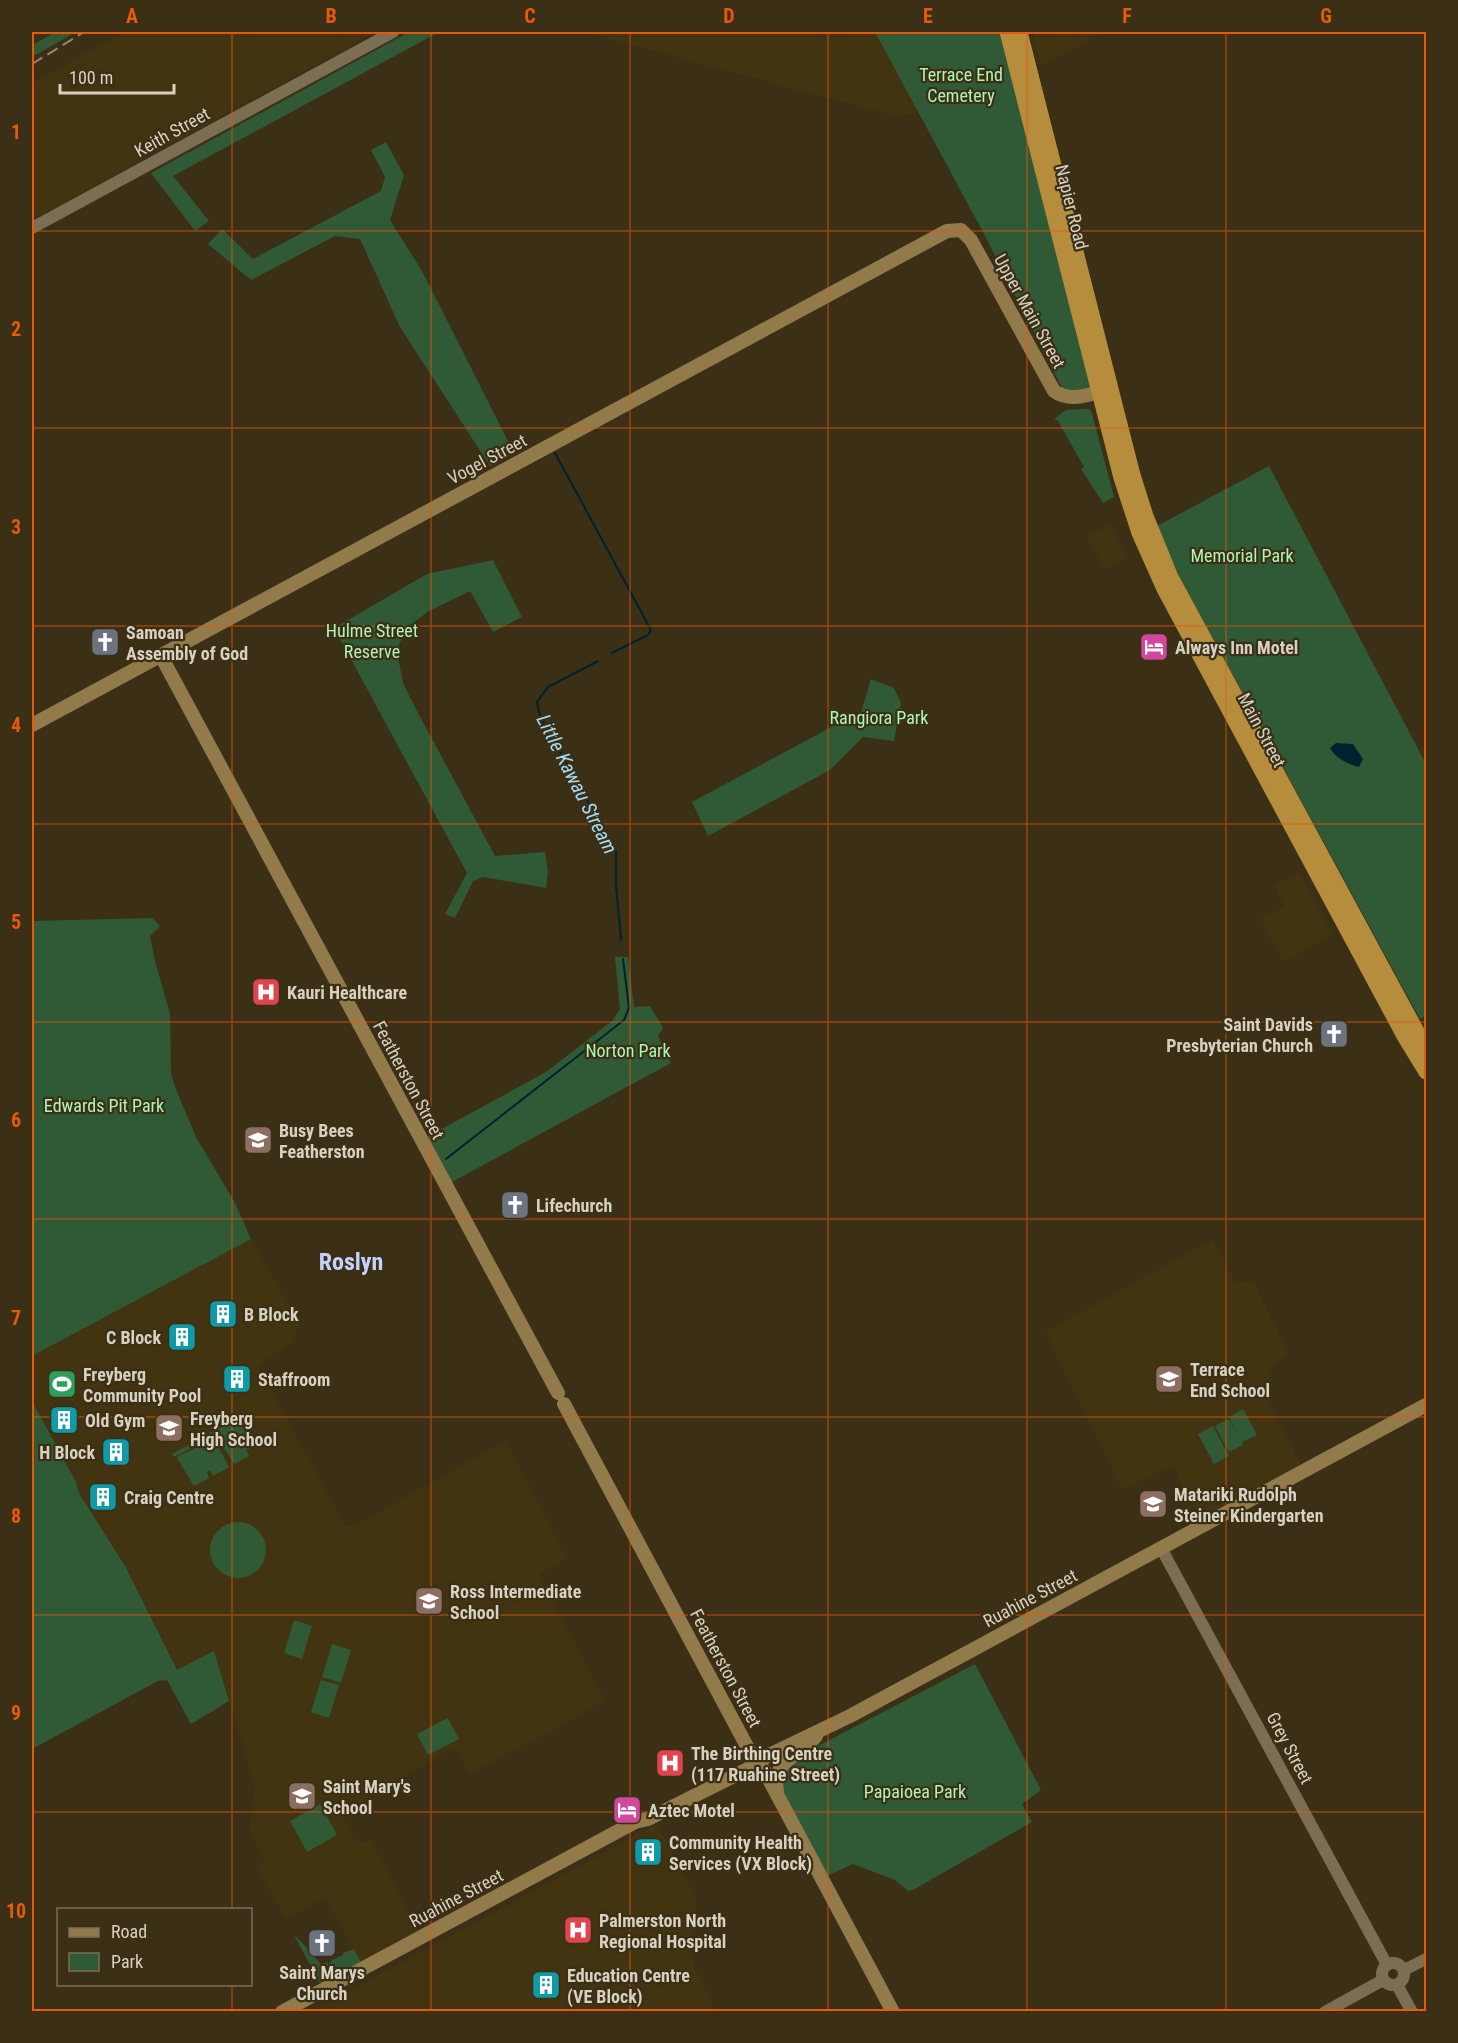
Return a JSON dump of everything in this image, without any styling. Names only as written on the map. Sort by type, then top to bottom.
[{"type":"highway","name":"Napier Road","points":[[1007,32],[1105,390]]},
{"type":"highway","name":"Napier Road","points":[[1020,32],[1105,390]]},
{"type":"highway","name":"Main Street","points":[[1105,390],[1142,506],[1172,577],[1426,1048]]},
{"type":"highway","name":"Main Street","points":[[1105,390],[1129,507],[1164,589],[1404,1036],[1426,1072]]},
{"type":"main road","name":"Upper Main Street","points":[[961,230],[971,240],[1054,391],[1072,398],[1105,390]]},
{"type":"main road","name":"Vogel Street","points":[[32,725],[947,231],[961,230]]},
{"type":"main road","name":"Featherston Street","points":[[161,656],[757,1762],[777,1794],[892,2012]]},
{"type":"main road","name":"Ruahine Street","points":[[282,2012],[625,1827],[648,1819],[820,1731],[1426,1405]]},
{"type":"main road","points":[[777,1794],[776,1774],[781,1766],[808,1746],[820,1731]]},
{"type":"main road","name":"Ruahine Street","points":[[297,2012],[638,1828],[648,1819]]},
{"type":"street","name":"Keith Street","points":[[32,228],[393,32]]},
{"type":"street","name":"Grey Street","points":[[1161,1548],[1387,1965]]},
{"type":"street","points":[[1404,1970],[1426,1959]]},
{"type":"street","points":[[1396,1963],[1404,1970],[1404,1978],[1397,1985],[1389,1985],[1383,1980],[1382,1972],[1387,1965],[1396,1963]]},
{"type":"street","points":[[1325,2012],[1383,1980]]},
{"type":"street","points":[[1397,1985],[1412,2012]]},
{"type":"shaded area","points":[[125,32],[376,32],[32,220],[32,83]]},
{"type":"shaded area","points":[[584,32],[875,32],[919,112],[898,117]]},
{"type":"shaded area","points":[[1032,32],[1104,32],[1041,66]]},
{"type":"shaded area","points":[[1109,524],[1127,557],[1105,570],[1086,537]]},
{"type":"shaded area","points":[[1299,872],[1333,935],[1283,962],[1260,919],[1285,906],[1274,885]]},
{"type":"shaded area","points":[[251,1239],[299,1326],[292,1343],[258,1366],[346,1527],[362,1522],[506,1440],[567,1559],[539,1574],[605,1700],[567,1723],[470,1774],[455,1747],[342,1814],[357,1843],[371,1840],[419,1931],[361,1962],[325,1897],[286,1919],[258,1870],[264,1858],[250,1833],[255,1786],[214,1652],[177,1671],[125,1566],[79,1493],[76,1482],[32,1401],[32,1356]]},
{"type":"shaded area","name":"Terrace End School","points":[[1213,1239],[1235,1282],[1253,1281],[1289,1354],[1272,1366],[1266,1392],[1267,1399],[1302,1467],[1200,1521],[1173,1466],[1122,1490],[1045,1332]]},
{"type":"shaded area","name":"Palmerston North Regional Hospital","points":[[657,1824],[696,1898],[693,1963],[716,2011],[313,2011]]},
{"type":"green space","points":[[56,32],[76,32],[32,57],[32,45]]},
{"type":"green space","points":[[409,32],[439,32],[173,176],[209,221],[195,231],[151,173]]},
{"type":"green space","name":"Terrace End Cemetery","points":[[875,32],[999,32],[1093,389],[1064,392],[983,232]]},
{"type":"green space","points":[[386,142],[404,175],[390,220],[422,271],[514,453],[490,466],[400,327],[360,239],[335,236],[251,280],[208,244],[222,229],[253,259],[381,191],[385,177],[371,150]]},
{"type":"green space","points":[[1066,410],[1091,410],[1114,497],[1103,503],[1081,469],[1084,467],[1058,421],[1054,419]]},
{"type":"green space","name":"Memorial Park","points":[[1269,466],[1426,764],[1426,1015],[1420,1019],[1179,576],[1157,526]]},
{"type":"green space","name":"Hulme Street Reserve","points":[[493,560],[522,617],[493,632],[470,591],[429,611],[410,625],[399,644],[398,657],[403,683],[495,856],[545,852],[548,871],[546,888],[483,877],[473,881],[455,918],[445,914],[467,873],[334,628],[427,574]]},
{"type":"green space","name":"Rangiora Park","points":[[871,679],[894,688],[901,703],[894,741],[863,737],[830,770],[708,836],[692,802],[850,717],[860,716]]},
{"type":"green space","name":"Edwards Pit Park","points":[[152,918],[160,926],[150,936],[170,1014],[171,1074],[197,1139],[234,1201],[251,1239],[32,1356],[32,921]]},
{"type":"green space","name":"Norton Park","points":[[615,957],[628,957],[634,1007],[650,1006],[663,1028],[658,1036],[671,1063],[450,1183],[425,1138],[546,1072],[612,1021],[620,1009]]},
{"type":"green space","points":[[32,1401],[76,1482],[79,1493],[125,1566],[177,1670],[214,1651],[229,1701],[191,1724],[167,1680],[158,1681],[32,1749]]},
{"type":"green space","points":[[1243,1409],[1257,1435],[1242,1442],[1243,1445],[1229,1452],[1215,1426],[1229,1419],[1240,1439],[1229,1417]]},
{"type":"green space","points":[[232,1421],[234,1427],[241,1423],[253,1447],[246,1450],[249,1456],[234,1464],[217,1437],[218,1434],[212,1436],[229,1467],[213,1476],[210,1470],[207,1472],[209,1478],[194,1486],[177,1458],[198,1447],[197,1445],[174,1457],[172,1454]]},
{"type":"green space","points":[[1213,1426],[1229,1456],[1214,1464],[1198,1434]]},
{"type":"green space","points":[[238,1522],[249,1524],[258,1530],[264,1539],[266,1550],[264,1561],[258,1570],[249,1576],[238,1578],[227,1576],[218,1570],[212,1561],[210,1550],[212,1539],[218,1530],[227,1524]]},
{"type":"green space","points":[[294,1620],[312,1626],[302,1659],[284,1653]]},
{"type":"green space","points":[[332,1644],[351,1650],[341,1683],[322,1677]]},
{"type":"green space","name":"Papaioea Park","points":[[975,1664],[1041,1790],[1022,1804],[1032,1822],[913,1890],[908,1891],[895,1880],[853,1864],[827,1876],[770,1771]]},
{"type":"green space","points":[[321,1680],[339,1685],[329,1718],[311,1712]]},
{"type":"green space","points":[[448,1718],[459,1739],[428,1755],[417,1734]]},
{"type":"green space","points":[[320,1804],[337,1835],[307,1852],[290,1821]]},
{"type":"green space","points":[[294,1935],[321,1964],[327,1962],[328,1964],[343,1953],[354,1949],[361,1962],[320,1983]]},
{"type":"water","points":[[1336,743],[1353,744],[1363,759],[1359,767],[1335,755],[1330,748]]},
{"type":"waterway","points":[[555,453],[651,630],[648,635],[612,653]]},
{"type":"waterway","name":"Little Kawau Stream","points":[[598,661],[548,687],[537,702],[540,716],[616,851],[616,886],[621,940]]},
{"type":"waterway","name":"Little Kawau Stream","points":[[446,1159],[624,1020],[629,1008],[623,959]]},
{"type":"railway","points":[[32,64],[84,32]]},
{"type":"place","name":"Samoan Assembly of God","points":[[105,642]]},
{"type":"place","name":"Always Inn Motel","points":[[1154,647]]},
{"type":"place","name":"Kauri Healthcare","points":[[266,992]]},
{"type":"place","name":"Saint Davids Presbyterian Church","points":[[1334,1034]]},
{"type":"place","name":"Busy Bees Featherston","points":[[258,1140]]},
{"type":"place","name":"Lifechurch","points":[[515,1205]]},
{"type":"place","name":"B Block","points":[[223,1314]]},
{"type":"place","name":"C Block","points":[[182,1337]]},
{"type":"place","name":"Staffroom","points":[[237,1379]]},
{"type":"place","name":"Terrace End School","points":[[1169,1379]]},
{"type":"place","name":"Freyberg Community Pool","points":[[62,1384]]},
{"type":"place","name":"Old Gym","points":[[64,1420]]},
{"type":"place","name":"Freyberg High School","points":[[169,1428]]},
{"type":"place","name":"H Block","points":[[116,1452]]},
{"type":"place","name":"Craig Centre","points":[[103,1497]]},
{"type":"place","name":"Matariki Rudolph Steiner Kindergarten","points":[[1153,1504]]},
{"type":"place","name":"Ross Intermediate School","points":[[429,1601]]},
{"type":"place","name":"The Birthing Centre (117 Ruahine Street)","points":[[670,1763]]},
{"type":"place","name":"Saint Mary's School","points":[[302,1796]]},
{"type":"place","name":"Aztec Motel","points":[[627,1810]]},
{"type":"place","name":"Community Health Services (VX Block)","points":[[648,1852]]},
{"type":"place","name":"Palmerston North Regional Hospital","points":[[578,1930]]},
{"type":"place","name":"Saint Marys Church","points":[[322,1943]]},
{"type":"place","name":"Education Centre (VE Block)","points":[[546,1985]]},
{"type":"district","name":"Roslyn","points":[[351,1262]]}]
